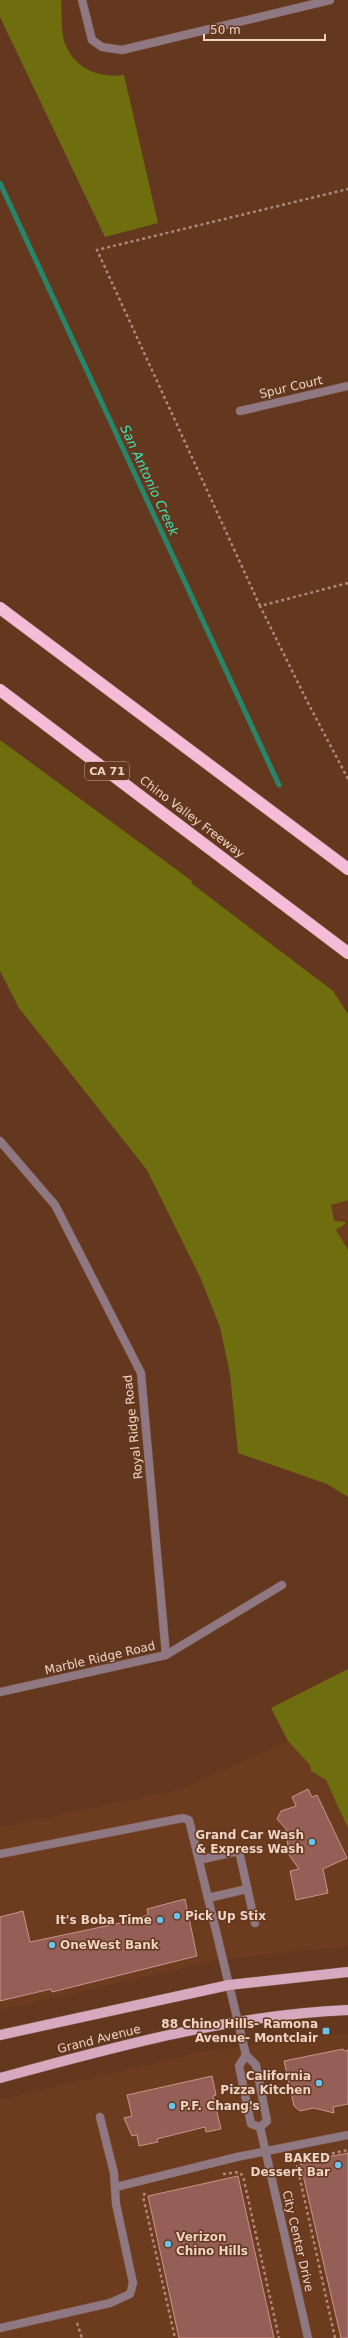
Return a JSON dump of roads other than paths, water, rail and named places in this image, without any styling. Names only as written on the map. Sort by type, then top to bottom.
[{"type":"highway","points":[[0,608],[348,869]]},
{"type":"highway","name":"Chino Valley Freeway","points":[[0,690],[348,953]]},
{"type":"main road","name":"Grand Avenue","points":[[0,2035],[229,1985],[348,1972]]},
{"type":"main road","name":"Grand Avenue","points":[[0,2078],[163,2037],[238,2022],[348,2010]]},
{"type":"street","points":[[82,0],[92,40],[102,48],[122,50],[330,0]]},
{"type":"street","name":"Spur Court","points":[[240,411],[348,386]]},
{"type":"street","name":"Royal Ridge Road","points":[[0,1141],[55,1205],[141,1373],[166,1655]]},
{"type":"street","name":"Marble Ridge Road","points":[[0,1692],[166,1655],[282,1585]]},
{"type":"street","points":[[0,1854],[183,1818],[189,1820],[246,2055],[256,2064],[267,2121],[260,2127]]},
{"type":"street","points":[[199,1860],[239,1851],[255,1923]]},
{"type":"street","points":[[208,1898],[247,1889]]},
{"type":"street","name":"City Center Drive","points":[[246,2055],[239,2066],[251,2124],[260,2127],[308,2338]]},
{"type":"street","points":[[0,2328],[110,2303],[130,2294],[133,2283],[116,2204],[116,2187],[100,2117]]},
{"type":"street","points":[[116,2187],[266,2151],[348,2135]]},
{"type":"waterway","name":"San Antonio Creek","points":[[0,183],[279,785]]},
{"type":"place","name":"Grand Car Wash & Express Wash","points":[[312,1842]]},
{"type":"place","name":"Pick Up Stix","points":[[177,1916]]},
{"type":"place","name":"It's Boba Time","points":[[160,1920]]},
{"type":"place","name":"OneWest Bank","points":[[52,1945]]},
{"type":"place","name":"88 Chino Hills- Ramona Avenue- Montclair","points":[[326,2031]]},
{"type":"place","name":"California Pizza Kitchen","points":[[319,2083]]},
{"type":"place","name":"P.F. Chang's","points":[[172,2106]]},
{"type":"place","name":"BAKED Dessert Bar","points":[[338,2165]]},
{"type":"place","name":"Verizon Chino Hills","points":[[168,2244]]}]
